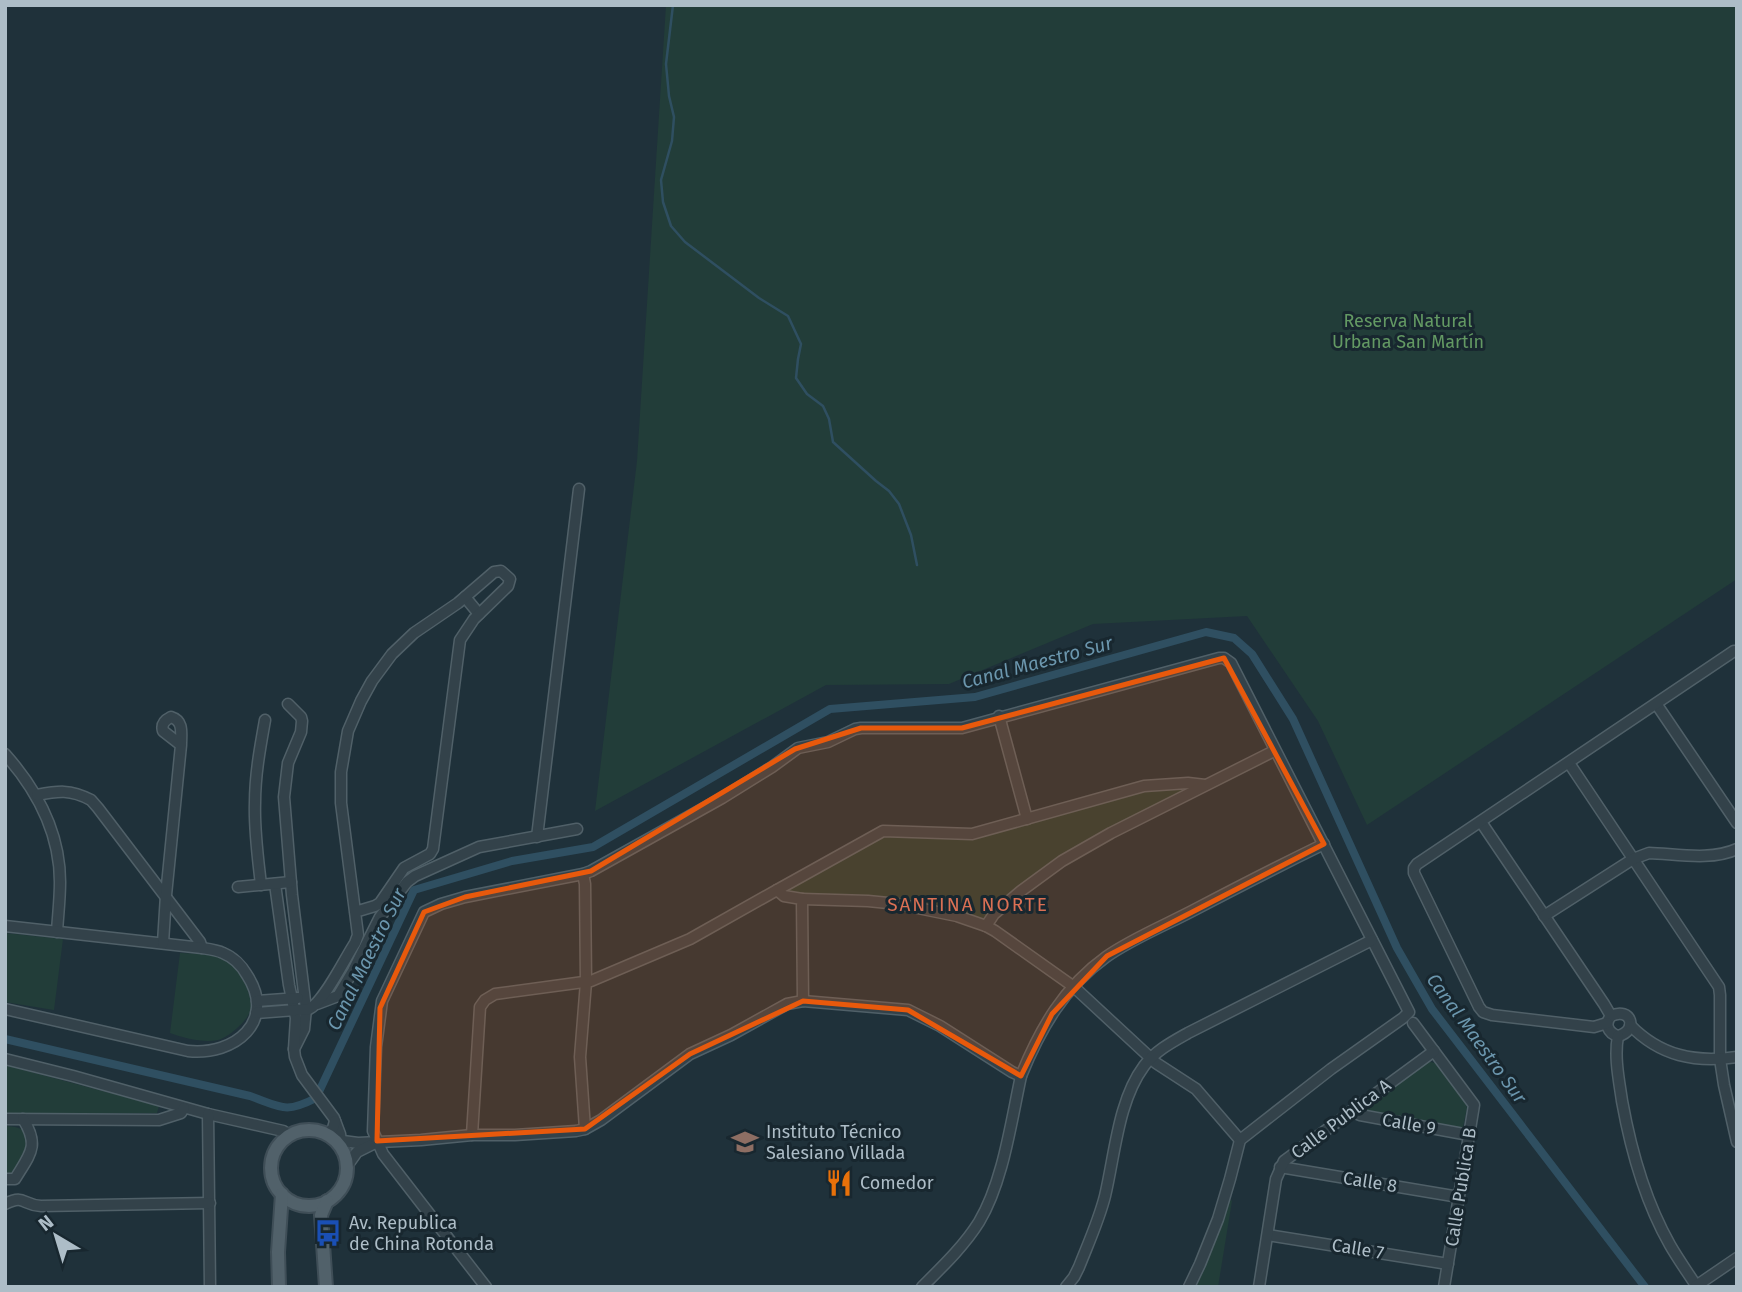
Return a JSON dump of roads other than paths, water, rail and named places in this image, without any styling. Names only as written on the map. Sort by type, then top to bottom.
[{"type":"main road","points":[[326,1287],[321,1214],[327,1201],[343,1185],[347,1166],[337,1141],[313,1130],[289,1135],[274,1152],[271,1163],[275,1185],[282,1194],[300,1204],[327,1201]]},
{"type":"main road","points":[[279,1287],[278,1252],[282,1194]]},
{"type":"street","points":[[537,837],[579,489]]},
{"type":"street","points":[[319,1001],[355,943],[358,930],[355,912],[341,803],[341,772],[348,731],[372,681],[392,654],[414,633],[465,597],[494,572],[501,571],[510,579],[508,586],[463,635],[458,651],[433,849],[430,854],[404,868],[380,903],[355,912]]},
{"type":"street","points":[[465,597],[480,614]]},
{"type":"street","points":[[1737,651],[1414,868],[1414,873],[1483,1012],[1594,1027],[1609,1020],[1614,1014],[1622,1013],[1640,1035],[1669,1052],[1700,1060],[1737,1057]]},
{"type":"street","points":[[485,1287],[383,1154],[373,1131],[380,1008],[424,912],[465,897],[583,874],[722,798],[772,767],[795,749],[828,742],[855,729],[957,728],[1224,658],[1231,663],[1409,1009],[1408,1014],[1331,1069],[1240,1140],[1218,1219],[1189,1287]]},
{"type":"street","points":[[288,704],[302,721],[301,732],[288,763],[284,797],[302,1005],[296,1025],[294,1049],[300,1071],[335,1121],[333,1128],[337,1141],[356,1147],[376,1141],[585,1129],[690,1054],[787,1004],[803,1001],[908,1010],[940,1026],[1021,1076]]},
{"type":"street","points":[[1657,705],[1737,823]]},
{"type":"street","points":[[999,716],[1027,819]]},
{"type":"street","points":[[261,885],[255,801],[265,720]]},
{"type":"street","points":[[163,943],[181,745]]},
{"type":"street","points":[[986,926],[994,915],[1031,882],[1062,861],[1274,751]]},
{"type":"street","points":[[5,754],[37,795],[53,837],[60,882],[57,932]]},
{"type":"street","points":[[1569,763],[1718,987],[1720,1059],[1737,1142]]},
{"type":"street","points":[[472,1135],[481,1004],[495,994],[586,982],[690,939],[883,831],[972,834],[1144,786],[1188,783],[1205,785]]},
{"type":"street","points":[[37,795],[73,792],[90,800],[166,895],[202,948]]},
{"type":"street","points":[[1481,822],[1545,916],[1609,1020],[1611,1033],[1618,1036],[1625,1034],[1630,1025]]},
{"type":"street","points":[[256,1013],[338,996],[380,917],[407,882],[428,869],[478,847],[577,829]]},
{"type":"street","points":[[922,1287],[956,1252],[987,1208],[997,1180],[1021,1076],[1043,1028],[1074,987],[1095,966],[1119,949],[1272,869],[1324,845]]},
{"type":"street","points":[[1545,916],[1633,859],[1649,853],[1712,856],[1737,849]]},
{"type":"street","points":[[583,874],[586,982],[580,1056],[585,1129]]},
{"type":"street","points":[[238,887],[291,882]]},
{"type":"street","points":[[275,884],[292,998]]},
{"type":"street","points":[[777,890],[784,896],[802,899],[898,904],[948,914],[986,926],[1074,987],[1151,1058],[1196,1088],[1240,1140]]},
{"type":"street","points":[[802,899],[803,1001]]},
{"type":"street","points":[[5,926],[163,943],[223,953],[238,963],[250,979],[257,1001],[253,1023],[240,1039],[218,1051],[197,1052],[5,1009]]},
{"type":"street","points":[[1066,1287],[1079,1267],[1103,1204],[1127,1102],[1151,1058],[1188,1033],[1372,940]]},
{"type":"street","points":[[257,1001],[292,998],[302,1005]]},
{"type":"street","name":"Calle Publica B","points":[[1413,1023],[1474,1105],[1444,1287]]},
{"type":"street","points":[[1618,1036],[1616,1052],[1627,1128],[1636,1164],[1654,1213],[1670,1244],[1696,1286],[1737,1258]]},
{"type":"street","name":"Calle Publica A","points":[[1259,1287],[1280,1167],[1290,1156],[1434,1051]]},
{"type":"street","points":[[5,1059],[184,1108],[279,1130],[289,1135]]},
{"type":"street","points":[[5,1119],[159,1120],[181,1114],[184,1108]]},
{"type":"street","name":"Calle 9","points":[[1351,1111],[1360,1115],[1469,1135]]},
{"type":"street","points":[[208,1114],[210,1287]]},
{"type":"street","points":[[16,1199],[10,1179],[27,1158],[33,1145],[33,1138],[23,1119]]},
{"type":"street","points":[[347,1166],[356,1147]]},
{"type":"street","name":"Calle 8","points":[[1280,1167],[1459,1197]]},
{"type":"street","points":[[5,1204],[16,1199],[35,1206],[210,1203]]},
{"type":"street","name":"Calle 7","points":[[1268,1235],[1448,1264]]},
{"type":"waterway","points":[[673,5],[666,64],[674,117],[672,141],[661,180],[663,202],[671,226],[685,242],[759,298],[788,316],[801,344],[796,378],[807,394],[823,406],[829,419],[833,442],[889,491],[899,504],[911,535],[917,565]]},
{"type":"waterway","name":"Canal Maestro Sur","points":[[5,1039],[250,1096],[276,1106],[297,1106],[316,1098],[414,890],[512,861],[593,847],[830,709],[975,697],[1206,632],[1234,638],[1252,654],[1293,719],[1397,948],[1432,1009],[1645,1287]]},
{"type":"place","name":"Instituto Técnico Salesiano Villada","points":[[745,1142]]},
{"type":"place","name":"Comedor","points":[[839,1183]]},
{"type":"place","name":"Av. Republica de China Rotonda","points":[[328,1233]]},
{"type":"district","name":"SANTINA NORTE","points":[[968,904]]},
{"type":"park label","name":"Reserva Natural Urbana San Martín","points":[[1408,331]]}]
